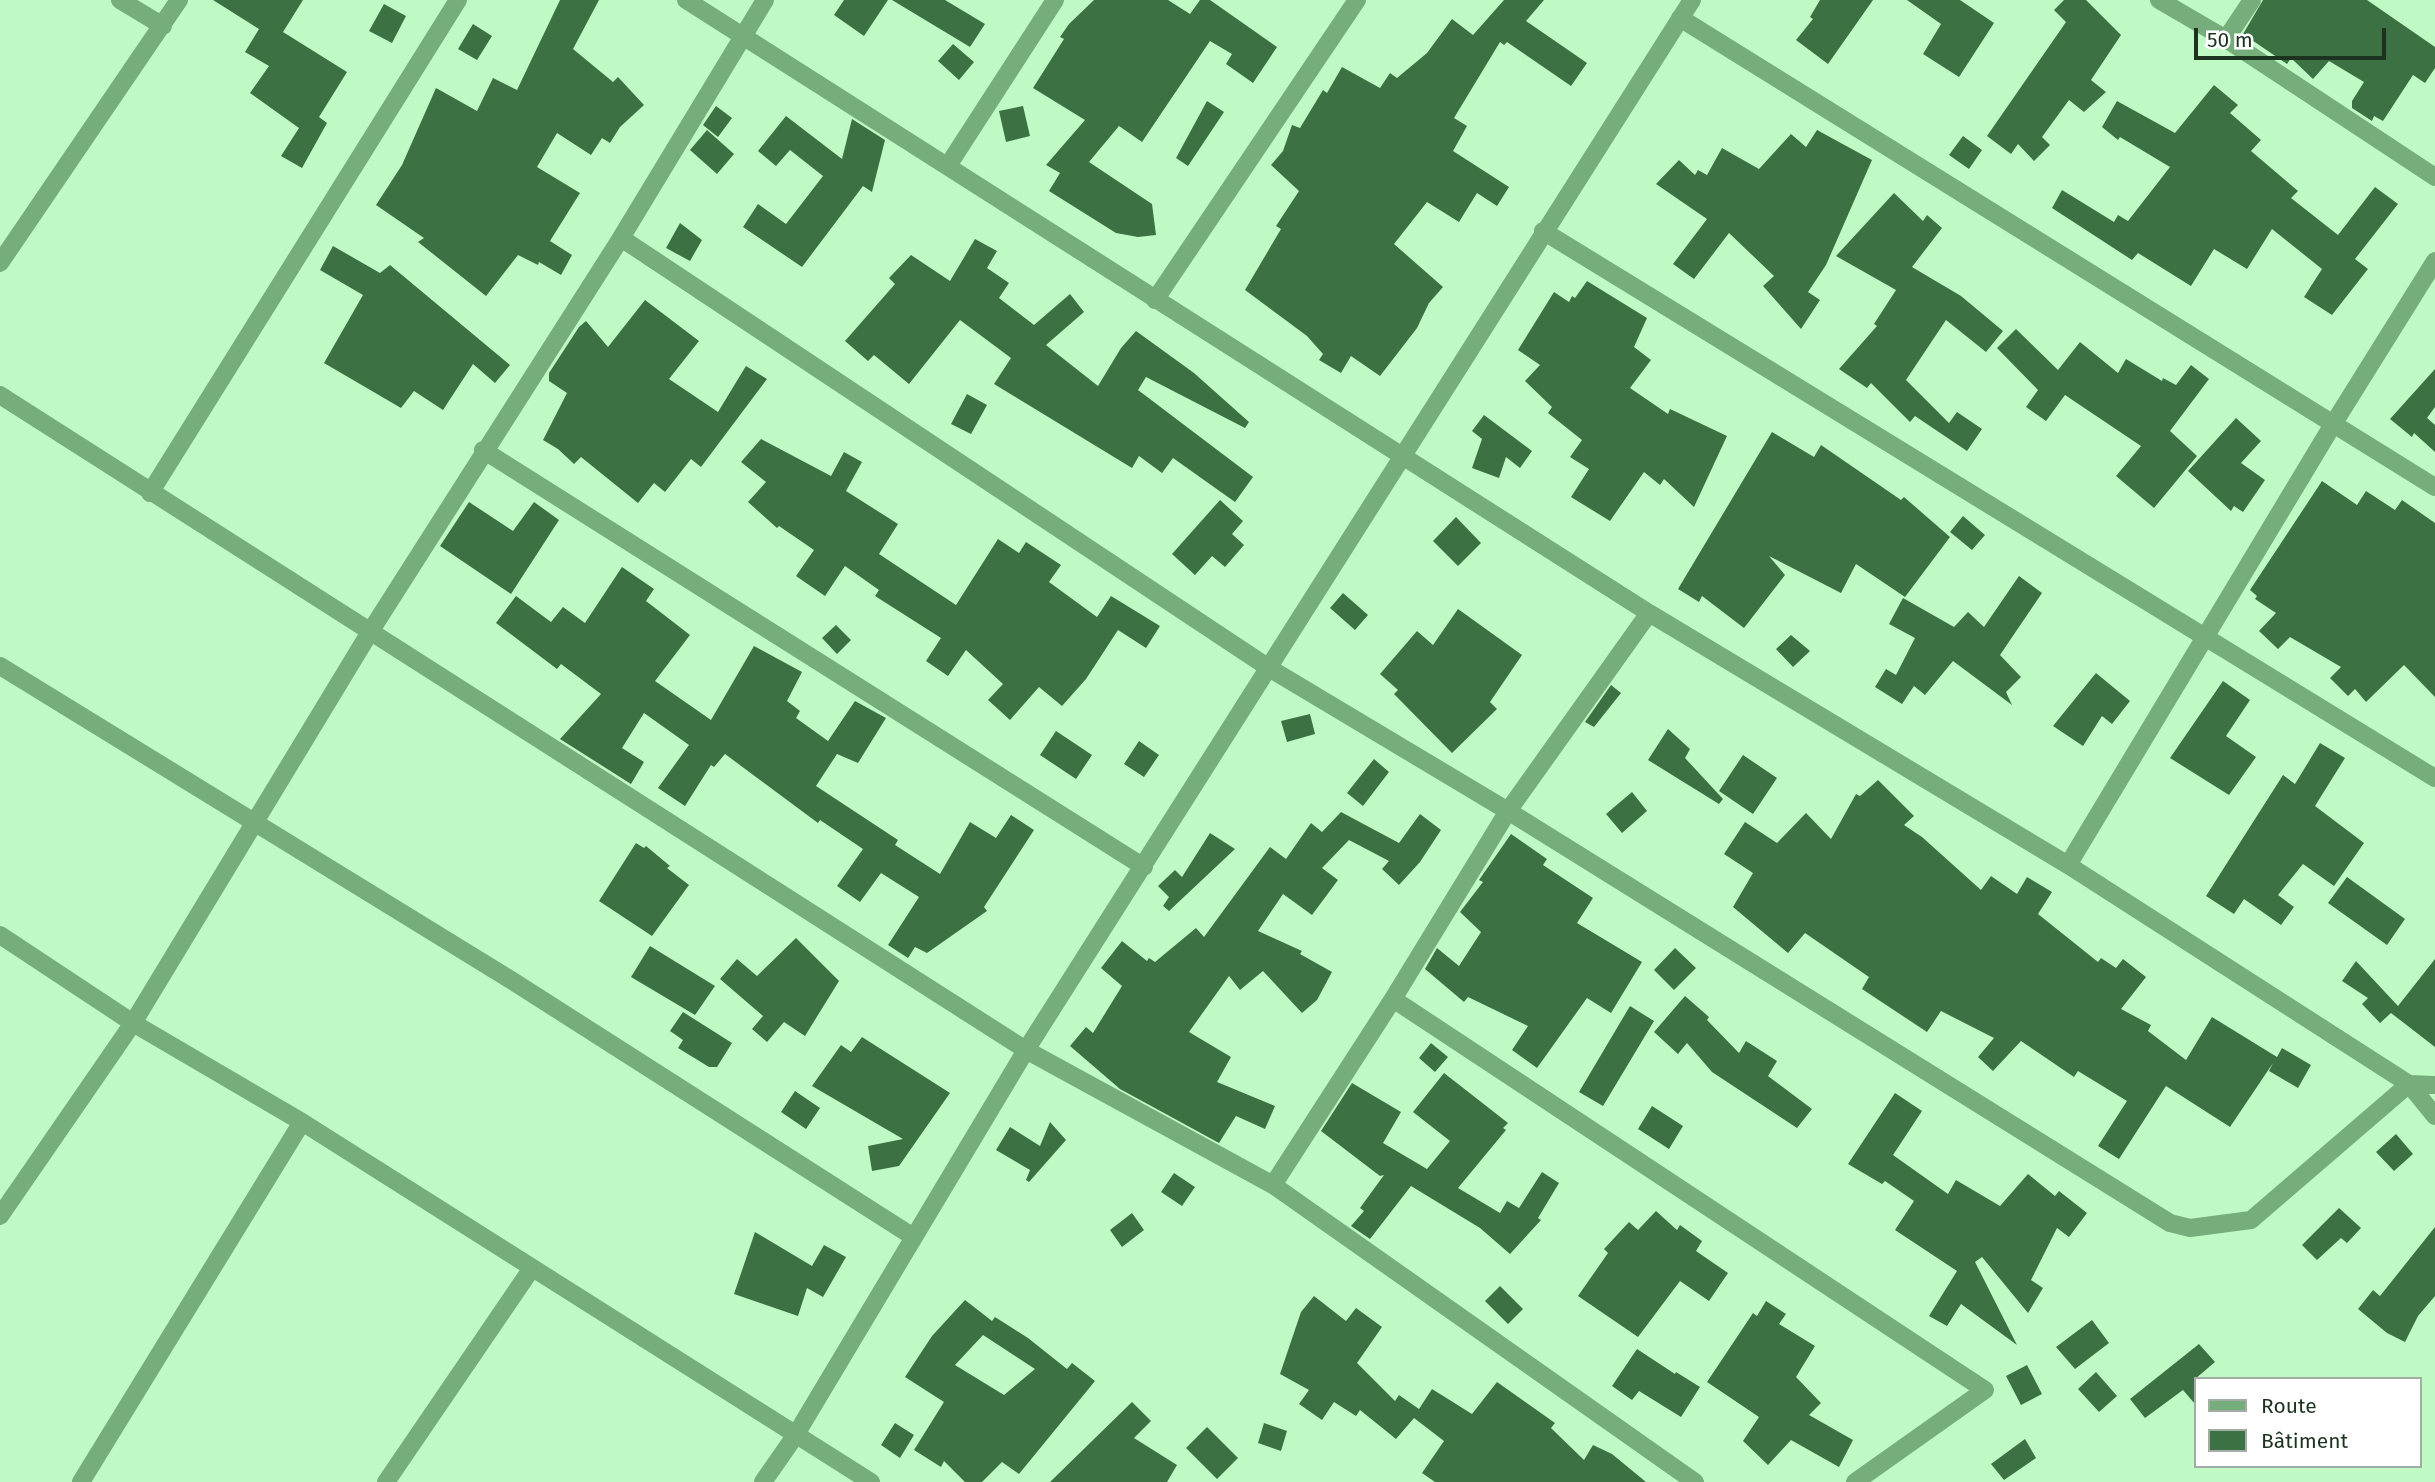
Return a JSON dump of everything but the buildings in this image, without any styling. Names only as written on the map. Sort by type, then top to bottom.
[{"type":"street","points":[[120,0],[163,26]]},
{"type":"street","points":[[0,263],[179,0]]},
{"type":"street","points":[[149,493],[458,0]]},
{"type":"street","points":[[686,0],[949,164],[1155,300],[1649,613],[2068,865],[2409,1084],[2435,1116]]},
{"type":"street","points":[[0,1216],[6,1192],[133,1023],[370,632],[483,450],[621,238],[765,0]]},
{"type":"street","points":[[949,164],[1055,0]]},
{"type":"street","points":[[1155,300],[1357,0]]},
{"type":"street","points":[[763,1482],[795,1436],[912,1236],[1026,1050],[1692,0]]},
{"type":"street","points":[[2159,0],[2226,39],[2435,177]]},
{"type":"street","points":[[2226,39],[2252,0]]},
{"type":"street","points":[[1680,18],[2332,426],[2435,487]]},
{"type":"street","points":[[1543,231],[2206,635],[2435,778]]},
{"type":"street","points":[[621,238],[1269,668],[1508,811],[2170,1223],[2190,1228],[2250,1220],[2409,1084],[2435,1085]]},
{"type":"street","points":[[2068,865],[2332,426],[2435,261]]},
{"type":"street","points":[[0,395],[149,493],[1026,1050],[1273,1185],[1695,1482]]},
{"type":"street","points":[[483,450],[1144,867]]},
{"type":"street","points":[[1273,1185],[1393,999],[1508,811],[1649,613]]},
{"type":"street","points":[[0,666],[511,979],[912,1236]]},
{"type":"street","points":[[0,935],[133,1023],[303,1122],[871,1482]]},
{"type":"street","points":[[1393,999],[1985,1390],[1855,1482]]},
{"type":"street","points":[[80,1482],[303,1122]]},
{"type":"street","points":[[386,1482],[532,1268]]}]
